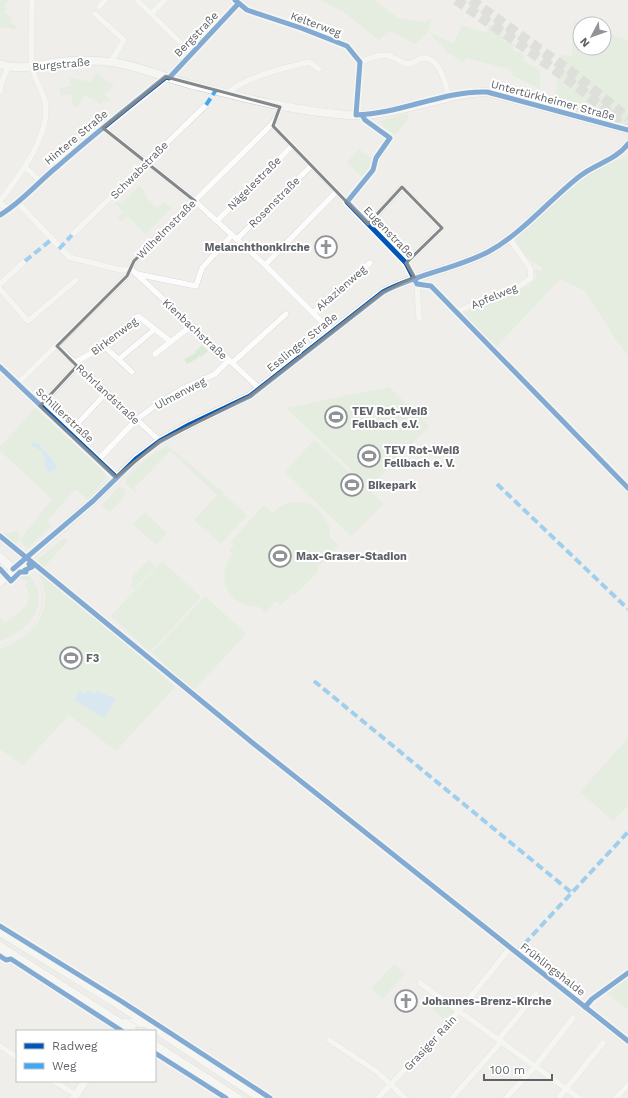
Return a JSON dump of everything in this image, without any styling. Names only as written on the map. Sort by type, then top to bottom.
[{"type":"main road","name":"Burgstraße","points":[[4,65],[32,67],[56,62],[87,60],[111,62],[148,70],[167,77]]},
{"type":"main road","name":"Untertürkheimer Straße","points":[[167,77],[280,107],[356,115],[386,113],[449,97],[487,92],[628,130]]},
{"type":"main road","name":"Esslinger Straße","points":[[0,582],[13,569],[93,501],[116,477],[160,441],[189,425],[238,402],[260,389],[331,331],[383,292],[416,281],[487,252],[509,238],[580,175],[614,157],[628,144]]},
{"type":"main road","points":[[0,557],[13,569]]},
{"type":"main road","points":[[0,932],[156,1030]]},
{"type":"main road","points":[[0,946],[30,965],[120,1029]]},
{"type":"main road","points":[[30,965],[58,990],[120,1029]]},
{"type":"main road","points":[[119,1006],[122,1016],[120,1029]]},
{"type":"main road","points":[[120,1029],[132,1022],[145,1023]]},
{"type":"main road","points":[[156,1030],[260,1098]]},
{"type":"main road","points":[[156,1046],[238,1098]]},
{"type":"main road","points":[[75,1097],[84,1082]]},
{"type":"street","points":[[10,209],[0,204],[25,167],[38,142],[46,119],[46,102],[32,67],[32,0]]},
{"type":"street","points":[[99,7],[106,0]]},
{"type":"street","points":[[137,0],[152,13],[191,53]]},
{"type":"street","points":[[152,13],[165,0]]},
{"type":"street","name":"Bergstraße","points":[[167,77],[191,53],[236,2]]},
{"type":"street","name":"Kelterweg","points":[[236,2],[247,10],[347,46],[360,62]]},
{"type":"street","points":[[95,14],[124,40],[111,62]]},
{"type":"street","points":[[356,115],[360,62],[376,56],[389,56],[399,62],[410,64],[422,58],[427,58],[439,68],[449,97]]},
{"type":"street","points":[[228,93],[236,85],[291,66],[309,62],[319,69]]},
{"type":"street","points":[[0,92],[4,65]]},
{"type":"street","name":"Hintere Straße","points":[[0,215],[18,203],[40,181],[167,77]]},
{"type":"street","name":"Schwabstraße","points":[[72,236],[206,105]]},
{"type":"street","name":"Wilhelmstraße","points":[[17,384],[127,276],[134,261],[272,124],[278,115],[280,107]]},
{"type":"street","name":"Eugenstraße","points":[[272,124],[406,263],[416,281],[419,318]]},
{"type":"street","points":[[103,128],[195,201],[265,265],[331,331]]},
{"type":"street","name":"Nägelestraße","points":[[217,221],[292,146]]},
{"type":"street","name":"Rosenstraße","points":[[237,240],[311,166]]},
{"type":"street","points":[[25,167],[40,181]]},
{"type":"street","points":[[368,224],[402,187],[442,228],[406,263]]},
{"type":"street","points":[[265,265],[336,192]]},
{"type":"street","points":[[18,203],[64,253],[72,259],[121,270],[131,268]]},
{"type":"street","points":[[137,274],[196,286],[202,268],[232,235]]},
{"type":"street","name":"Apfelweg","points":[[416,281],[431,286],[455,312],[526,282],[531,278],[530,268],[509,238]]},
{"type":"street","points":[[0,284],[25,261]]},
{"type":"street","name":"Akazienweg","points":[[313,313],[335,291],[370,263]]},
{"type":"street","name":"Kienbachstraße","points":[[131,268],[191,326],[260,389]]},
{"type":"street","points":[[0,289],[28,321],[76,280]]},
{"type":"street","name":"Ulmenweg","points":[[98,460],[136,420],[168,398],[215,374],[286,314]]},
{"type":"street","name":"Birkenweg","points":[[40,406],[76,364],[104,346],[138,316],[170,341]]},
{"type":"street","points":[[155,354],[191,326]]},
{"type":"street","points":[[119,359],[155,329]]},
{"type":"street","name":"Rohrlandstraße","points":[[57,346],[106,393],[160,441]]},
{"type":"street","points":[[104,346],[132,372]]},
{"type":"street","name":"Schillerstraße","points":[[0,367],[116,477]]},
{"type":"street","points":[[69,433],[106,393]]},
{"type":"street","name":"Frühlingshalde","points":[[502,942],[628,1041]]},
{"type":"street","name":"Grasiger Rain","points":[[378,1098],[460,1010],[510,948]]},
{"type":"street","points":[[0,952],[58,990]]},
{"type":"street","points":[[420,983],[460,1010],[579,1098]]},
{"type":"street","points":[[452,1098],[536,994]]},
{"type":"street","points":[[506,1098],[536,1066],[573,1018]]},
{"type":"street","points":[[329,1040],[368,1065],[405,1098]]},
{"type":"street","points":[[559,1098],[603,1043]]},
{"type":"street","points":[[0,1046],[16,1056]]},
{"type":"street","points":[[156,1053],[226,1098]]},
{"type":"street","points":[[55,1082],[75,1097]]},
{"type":"street","points":[[616,1098],[628,1085]]},
{"type":"highlighted area","points":[[166,77],[280,107],[273,126],[368,224],[402,187],[442,228],[406,263],[414,277],[383,292],[250,396],[160,441],[116,477],[40,406],[77,366],[57,346],[127,276],[134,261],[195,201],[103,128]]},
{"type":"green space","points":[[0,0],[9,0],[5,5],[7,8],[5,12],[12,18],[10,21],[17,27],[14,29],[3,27],[0,29]]},
{"type":"green space","points":[[321,0],[374,0],[398,18],[424,22],[432,19],[428,32],[415,44],[390,31],[379,40],[342,11]]},
{"type":"green space","points":[[489,24],[504,29],[502,41],[514,44],[513,50],[524,54],[523,61],[540,70],[540,89],[512,75],[509,69],[466,58],[463,63],[447,52],[429,32],[454,44],[461,25],[487,33]]},
{"type":"green space","points":[[612,35],[628,40],[628,125],[555,106],[560,55],[612,56]]},
{"type":"green space","points":[[97,73],[114,86],[104,94],[110,100],[108,102],[106,100],[101,104],[85,95],[77,108],[74,106],[70,94],[61,96],[59,88],[70,86],[70,78],[91,82]]},
{"type":"green space","points":[[407,113],[409,118],[395,135],[378,122]]},
{"type":"green space","points":[[359,149],[374,161],[372,168],[364,179],[347,162]]},
{"type":"green space","points":[[628,157],[628,356],[585,291],[560,279],[494,349],[461,314],[529,285],[537,277],[534,270],[541,271],[543,268],[525,256],[517,243],[516,237],[578,182],[595,171]]},
{"type":"green space","points":[[139,186],[145,191],[146,197],[156,207],[164,202],[172,208],[145,234],[128,216],[121,221],[118,217],[123,212],[115,203],[117,202],[121,204]]},
{"type":"green space","points":[[202,345],[208,351],[201,357],[198,355],[198,358],[187,364],[184,359],[196,353],[195,352]]},
{"type":"green space","name":"TEV Rot-Weiß Fellbach e. V.","points":[[389,387],[429,426],[370,487],[286,408]]},
{"type":"green space","points":[[35,408],[100,467],[106,476],[87,499],[75,489],[47,521],[51,526],[27,548],[20,540],[52,499],[0,451],[0,447]]},
{"type":"green space","points":[[314,440],[384,504],[351,536],[285,472]]},
{"type":"green space","points":[[167,445],[224,493],[200,520],[224,494],[247,515],[221,544],[194,520],[217,495],[170,451],[134,488],[137,492],[136,493],[126,484],[126,478],[141,463]]},
{"type":"green space","points":[[119,486],[125,490],[125,496],[110,512],[102,505]]},
{"type":"green space","name":"Max-Graser-Stadion","points":[[294,502],[307,503],[318,509],[329,525],[330,537],[338,545],[317,568],[319,570],[295,595],[293,593],[281,605],[276,601],[265,613],[260,607],[240,603],[227,590],[224,573],[227,563],[233,554],[229,550],[234,545],[230,542],[264,505],[272,513],[282,505]]},
{"type":"green space","points":[[145,512],[167,533],[156,545],[133,524]]},
{"type":"green space","points":[[16,530],[20,534],[20,540],[14,546],[0,534],[14,532]]},
{"type":"green space","points":[[64,538],[68,541],[43,568],[36,561]]},
{"type":"green space","points":[[149,560],[156,566],[134,589],[131,586],[133,576]]},
{"type":"green space","points":[[162,561],[201,597],[150,652],[111,616]]},
{"type":"green space","name":"F3","points":[[35,566],[175,687],[116,751],[69,715],[23,765],[0,749],[0,648],[25,636],[41,617],[45,606],[45,593],[42,580],[34,567]]},
{"type":"green space","points":[[28,573],[35,584],[38,595],[38,606],[35,615],[21,631],[0,641],[0,618],[5,623],[25,607],[28,602],[29,597],[25,585],[28,581],[17,577]]},
{"type":"green space","points":[[205,596],[246,634],[193,691],[152,653]]},
{"type":"green space","points":[[628,738],[628,805],[613,821],[580,792]]},
{"type":"green space","points":[[394,964],[405,974],[383,999],[371,989]]},
{"type":"green space","points":[[628,975],[628,1010],[605,992]]},
{"type":"green space","points":[[440,999],[456,1010],[445,1021],[432,1008]]},
{"type":"water","points":[[31,442],[39,444],[54,461],[57,467],[54,471],[49,472],[47,470],[45,467],[44,456],[40,450],[32,446]]},
{"type":"water","points":[[87,690],[95,694],[97,691],[116,699],[104,718],[74,700],[79,691],[85,694]]},
{"type":"tunnel","points":[[456,0],[523,46],[566,78],[628,131]]},
{"type":"tunnel","points":[[471,0],[573,73],[628,118]]},
{"type":"tram line","points":[[0,542],[33,571],[41,588],[43,599],[37,620],[30,629],[11,642],[0,646]]},
{"type":"tram line","points":[[0,938],[144,1030]]},
{"type":"tram line","points":[[156,1038],[250,1098]]},
{"type":"marked path","points":[[206,105],[216,90]]},
{"type":"marked path","points":[[59,249],[72,235]]},
{"type":"marked path","points":[[25,261],[51,240]]},
{"type":"marked path","points":[[497,484],[628,609]]},
{"type":"marked path","points":[[314,681],[572,893]]},
{"type":"marked path","points":[[516,953],[628,832]]},
{"type":"cycle path","points":[[235,0],[247,10],[301,28],[347,46],[360,62],[356,115],[389,111],[439,98],[471,92],[487,92],[628,130]]},
{"type":"cycle path","points":[[0,215],[16,204],[85,143],[166,77],[169,78],[238,4]]},
{"type":"cycle path","points":[[362,115],[365,120],[390,138],[376,158],[373,170],[347,202],[406,263],[417,284],[431,286],[628,488]]},
{"type":"cycle path","points":[[13,569],[93,501],[136,459],[160,441],[189,425],[250,396],[383,292],[409,281],[475,258],[501,244],[524,226],[580,176],[618,154],[628,144]]},
{"type":"cycle path","points":[[0,367],[116,477]]},
{"type":"cycle path","points":[[0,536],[254,744],[628,1041]]},
{"type":"cycle path","points":[[0,569],[11,581],[20,572],[26,572],[25,570],[32,567],[29,564],[31,563]]},
{"type":"cycle path","points":[[0,926],[121,1001],[270,1098]]},
{"type":"cycle path","points":[[0,956],[6,960],[11,959],[120,1030]]},
{"type":"cycle path","points":[[585,1007],[592,999],[628,973]]},
{"type":"cycle path","points":[[156,1054],[226,1098]]},
{"type":"place","name":"Melanchthonkirche","points":[[326,247]]},
{"type":"place","name":"TEV Rot-Weiß Fellbach e.V.","points":[[336,417]]},
{"type":"place","name":"TEV Rot-Weiß Fellbach e. V.","points":[[369,456]]},
{"type":"place","name":"Bikepark","points":[[352,485]]},
{"type":"place","name":"Max-Graser-Stadion","points":[[280,556]]},
{"type":"place","name":"F3","points":[[71,658]]},
{"type":"place","name":"Johannes-Brenz-Kirche","points":[[406,1001]]}]
